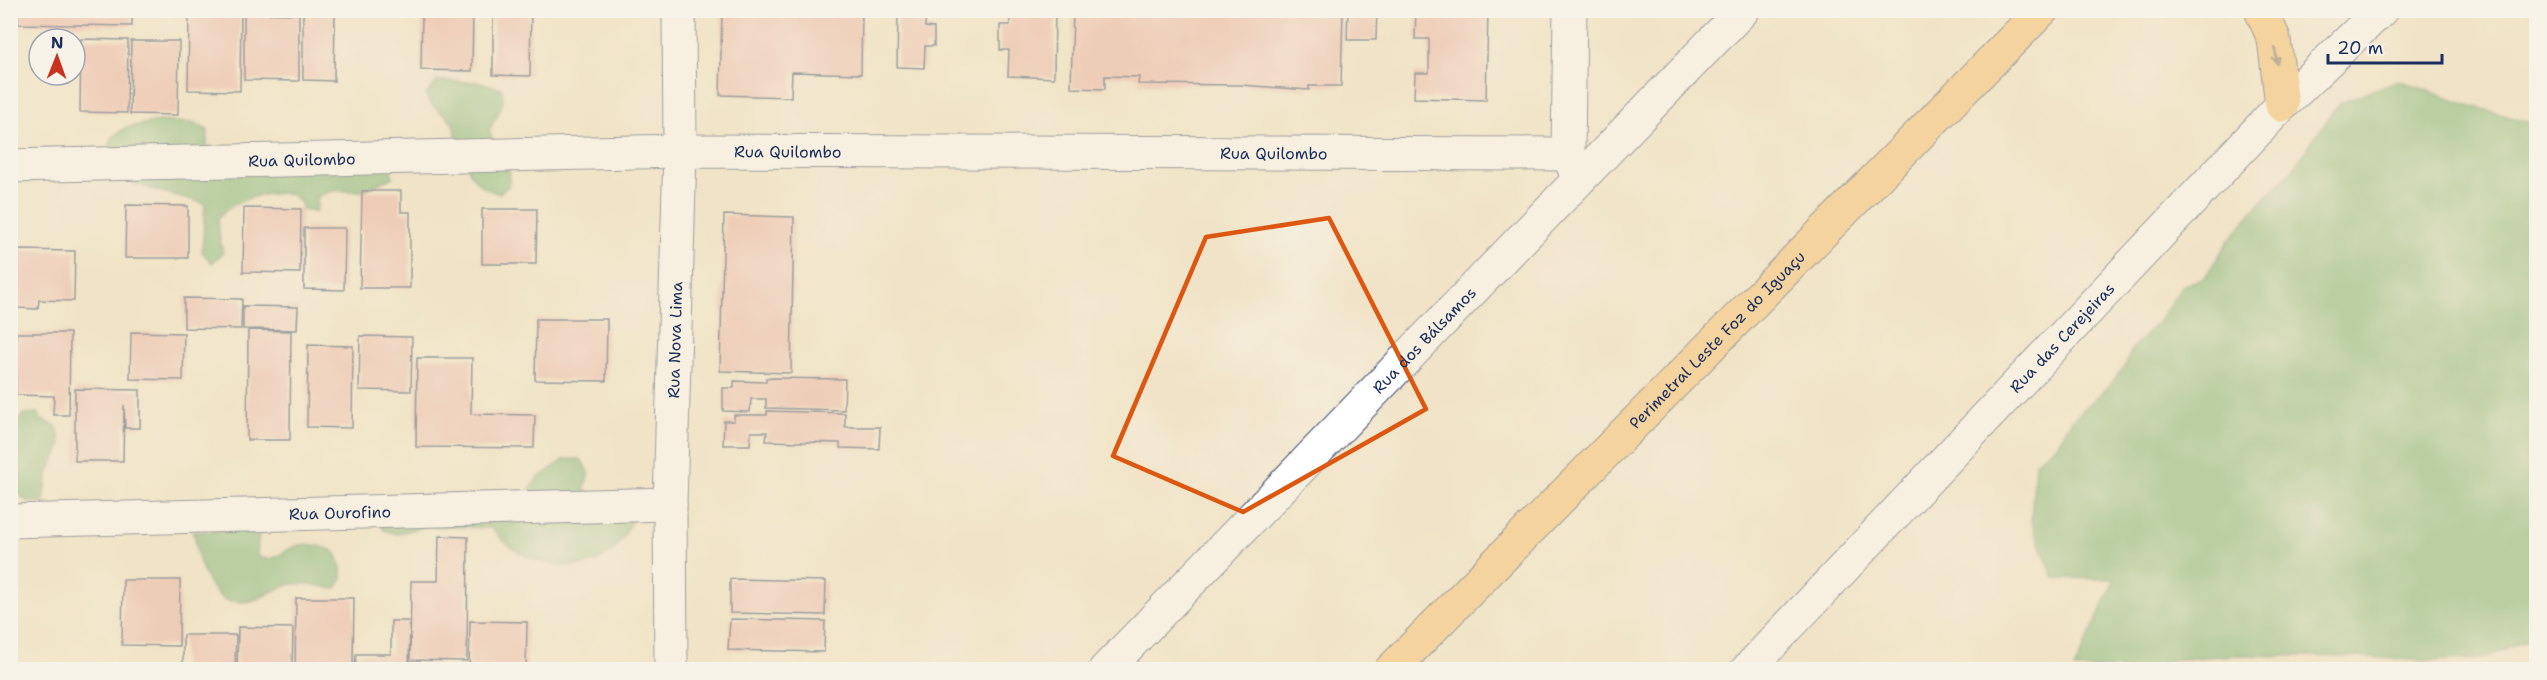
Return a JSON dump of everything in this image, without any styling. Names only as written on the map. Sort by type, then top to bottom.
[{"type":"highway","name":"Perimetral Leste Foz do Iguaçu","points":[[1391,669],[2042,10]]},
{"type":"highway","points":[[2261,10],[2274,39],[2282,105]]},
{"type":"street","name":"Rua Nova Lima","points":[[671,669],[670,504],[680,151],[679,10]]},
{"type":"street","points":[[1570,10],[1573,167]]},
{"type":"street","name":"Rua dos Bálsamos","points":[[1105,669],[1573,167],[1743,10]]},
{"type":"street","name":"Rua das Cerejeiras","points":[[1747,669],[2282,105],[2380,10]]},
{"type":"street","name":"Rua Quilombo","points":[[10,166],[680,151],[1573,167]]},
{"type":"street","name":"Rua Ourofino","points":[[10,521],[670,504]]},
{"type":"highlighted area","points":[[1329,218],[1426,409],[1243,512],[1113,456],[1206,237]]},
{"type":"green space","points":[[2398,80],[2459,102],[2527,122],[2536,122],[2536,637],[2483,659],[2425,661],[2364,657],[2234,655],[2170,660],[2162,669],[2074,669],[2115,579],[2054,578],[2031,522],[2035,462],[2057,445],[2072,420],[2108,387],[2126,364],[2132,349],[2159,321],[2182,286],[2205,277],[2229,240],[2259,204],[2290,173],[2339,103]]},
{"type":"green space","points":[[437,81],[477,82],[501,88],[502,105],[489,131],[508,162],[510,177],[508,186],[500,193],[482,186],[475,180],[462,154],[452,123],[428,100],[426,95]]},
{"type":"green space","points":[[158,121],[192,123],[208,130],[207,147],[388,161],[393,177],[362,191],[332,191],[318,196],[316,212],[301,209],[302,204],[290,193],[260,195],[242,201],[218,218],[223,253],[212,263],[202,252],[205,204],[129,181],[120,176],[112,167],[111,138],[125,128]]},
{"type":"green space","points":[[38,413],[41,420],[56,426],[61,444],[48,473],[44,502],[28,502],[15,491],[12,427],[23,414]]},
{"type":"green space","points":[[565,459],[581,459],[589,473],[584,488],[596,499],[636,508],[620,543],[601,559],[577,565],[537,560],[515,550],[491,528],[427,526],[397,534],[383,530],[379,514],[528,492],[538,478]]},
{"type":"green space","points":[[259,529],[257,556],[263,558],[273,558],[304,544],[335,552],[342,571],[342,579],[336,589],[310,584],[294,584],[283,586],[247,602],[223,599],[210,585],[204,573],[192,532]]},
{"type":"building","points":[[18,10],[132,10],[132,26],[18,24]]},
{"type":"building","points":[[189,10],[241,10],[240,91],[188,90]]},
{"type":"building","points":[[422,10],[473,10],[472,71],[421,70]]},
{"type":"building","points":[[493,10],[531,10],[530,76],[493,75]]},
{"type":"building","points":[[722,10],[862,10],[861,74],[792,72],[791,97],[720,95]]},
{"type":"building","points":[[898,10],[926,10],[925,27],[934,28],[934,46],[925,46],[924,68],[897,67]]},
{"type":"building","points":[[1010,10],[1055,10],[1054,78],[1008,76],[1009,50],[1000,50],[1000,25],[1010,25]]},
{"type":"building","points":[[1073,10],[1343,10],[1341,86],[1309,86],[1309,90],[1240,85],[1138,84],[1139,77],[1105,76],[1105,89],[1071,88]]},
{"type":"building","points":[[1348,10],[1377,10],[1376,40],[1347,40]]},
{"type":"building","points":[[1416,10],[1488,10],[1486,100],[1414,98],[1415,73],[1429,73],[1429,39],[1415,39]]},
{"type":"building","points":[[244,13],[299,14],[299,81],[244,80]]},
{"type":"building","points":[[303,13],[335,13],[334,81],[303,80]]},
{"type":"building","points":[[87,39],[128,40],[127,113],[80,112],[80,87],[87,87]]},
{"type":"building","points":[[131,41],[179,41],[178,115],[130,114]]},
{"type":"building","points":[[362,191],[401,191],[401,212],[410,212],[410,288],[360,288]]},
{"type":"building","points":[[126,205],[188,206],[188,258],[125,258]]},
{"type":"building","points":[[244,208],[301,209],[300,273],[243,272]]},
{"type":"building","points":[[482,209],[537,209],[536,264],[482,264]]},
{"type":"building","points":[[724,215],[794,217],[791,373],[720,371]]},
{"type":"building","points":[[304,228],[345,228],[344,290],[304,289]]},
{"type":"building","points":[[17,250],[75,251],[74,301],[39,300],[38,309],[16,308]]},
{"type":"building","points":[[184,298],[242,299],[241,329],[184,328]]},
{"type":"building","points":[[243,306],[298,307],[297,330],[243,329]]},
{"type":"building","points":[[536,319],[607,319],[606,381],[535,380]]},
{"type":"building","points":[[248,330],[291,331],[290,440],[247,440]]},
{"type":"building","points":[[131,332],[184,333],[183,380],[130,379]]},
{"type":"building","points":[[16,333],[70,333],[69,415],[53,415],[54,396],[16,395]]},
{"type":"building","points":[[360,336],[412,337],[411,391],[359,390]]},
{"type":"building","points":[[308,345],[353,346],[352,428],[307,427]]},
{"type":"building","points":[[417,358],[472,358],[471,414],[535,415],[534,448],[416,447]]},
{"type":"building","points":[[766,378],[845,379],[844,410],[766,408],[766,399],[751,399],[750,412],[723,411],[723,388],[734,388],[734,381],[766,382]]},
{"type":"building","points":[[75,389],[140,390],[140,428],[125,428],[124,405],[123,461],[75,461]]},
{"type":"building","points":[[767,411],[845,413],[845,427],[880,427],[879,449],[840,448],[840,443],[766,441],[767,432],[751,432],[750,445],[723,445],[724,421],[734,421],[734,415],[767,415]]},
{"type":"building","points":[[439,536],[468,537],[467,661],[410,660],[411,581],[438,581]]},
{"type":"building","points":[[730,579],[826,581],[825,615],[730,613]]},
{"type":"building","points":[[123,580],[180,580],[179,646],[122,645]]},
{"type":"building","points":[[296,598],[354,598],[353,670],[295,670]]},
{"type":"building","points":[[730,619],[825,621],[824,652],[728,650]]},
{"type":"building","points":[[391,621],[410,621],[409,670],[355,670],[356,654],[391,654]]},
{"type":"building","points":[[470,621],[527,622],[526,670],[469,670]]},
{"type":"building","points":[[238,627],[293,628],[292,670],[237,670]]},
{"type":"building","points":[[183,635],[236,635],[235,670],[183,670]]}]
